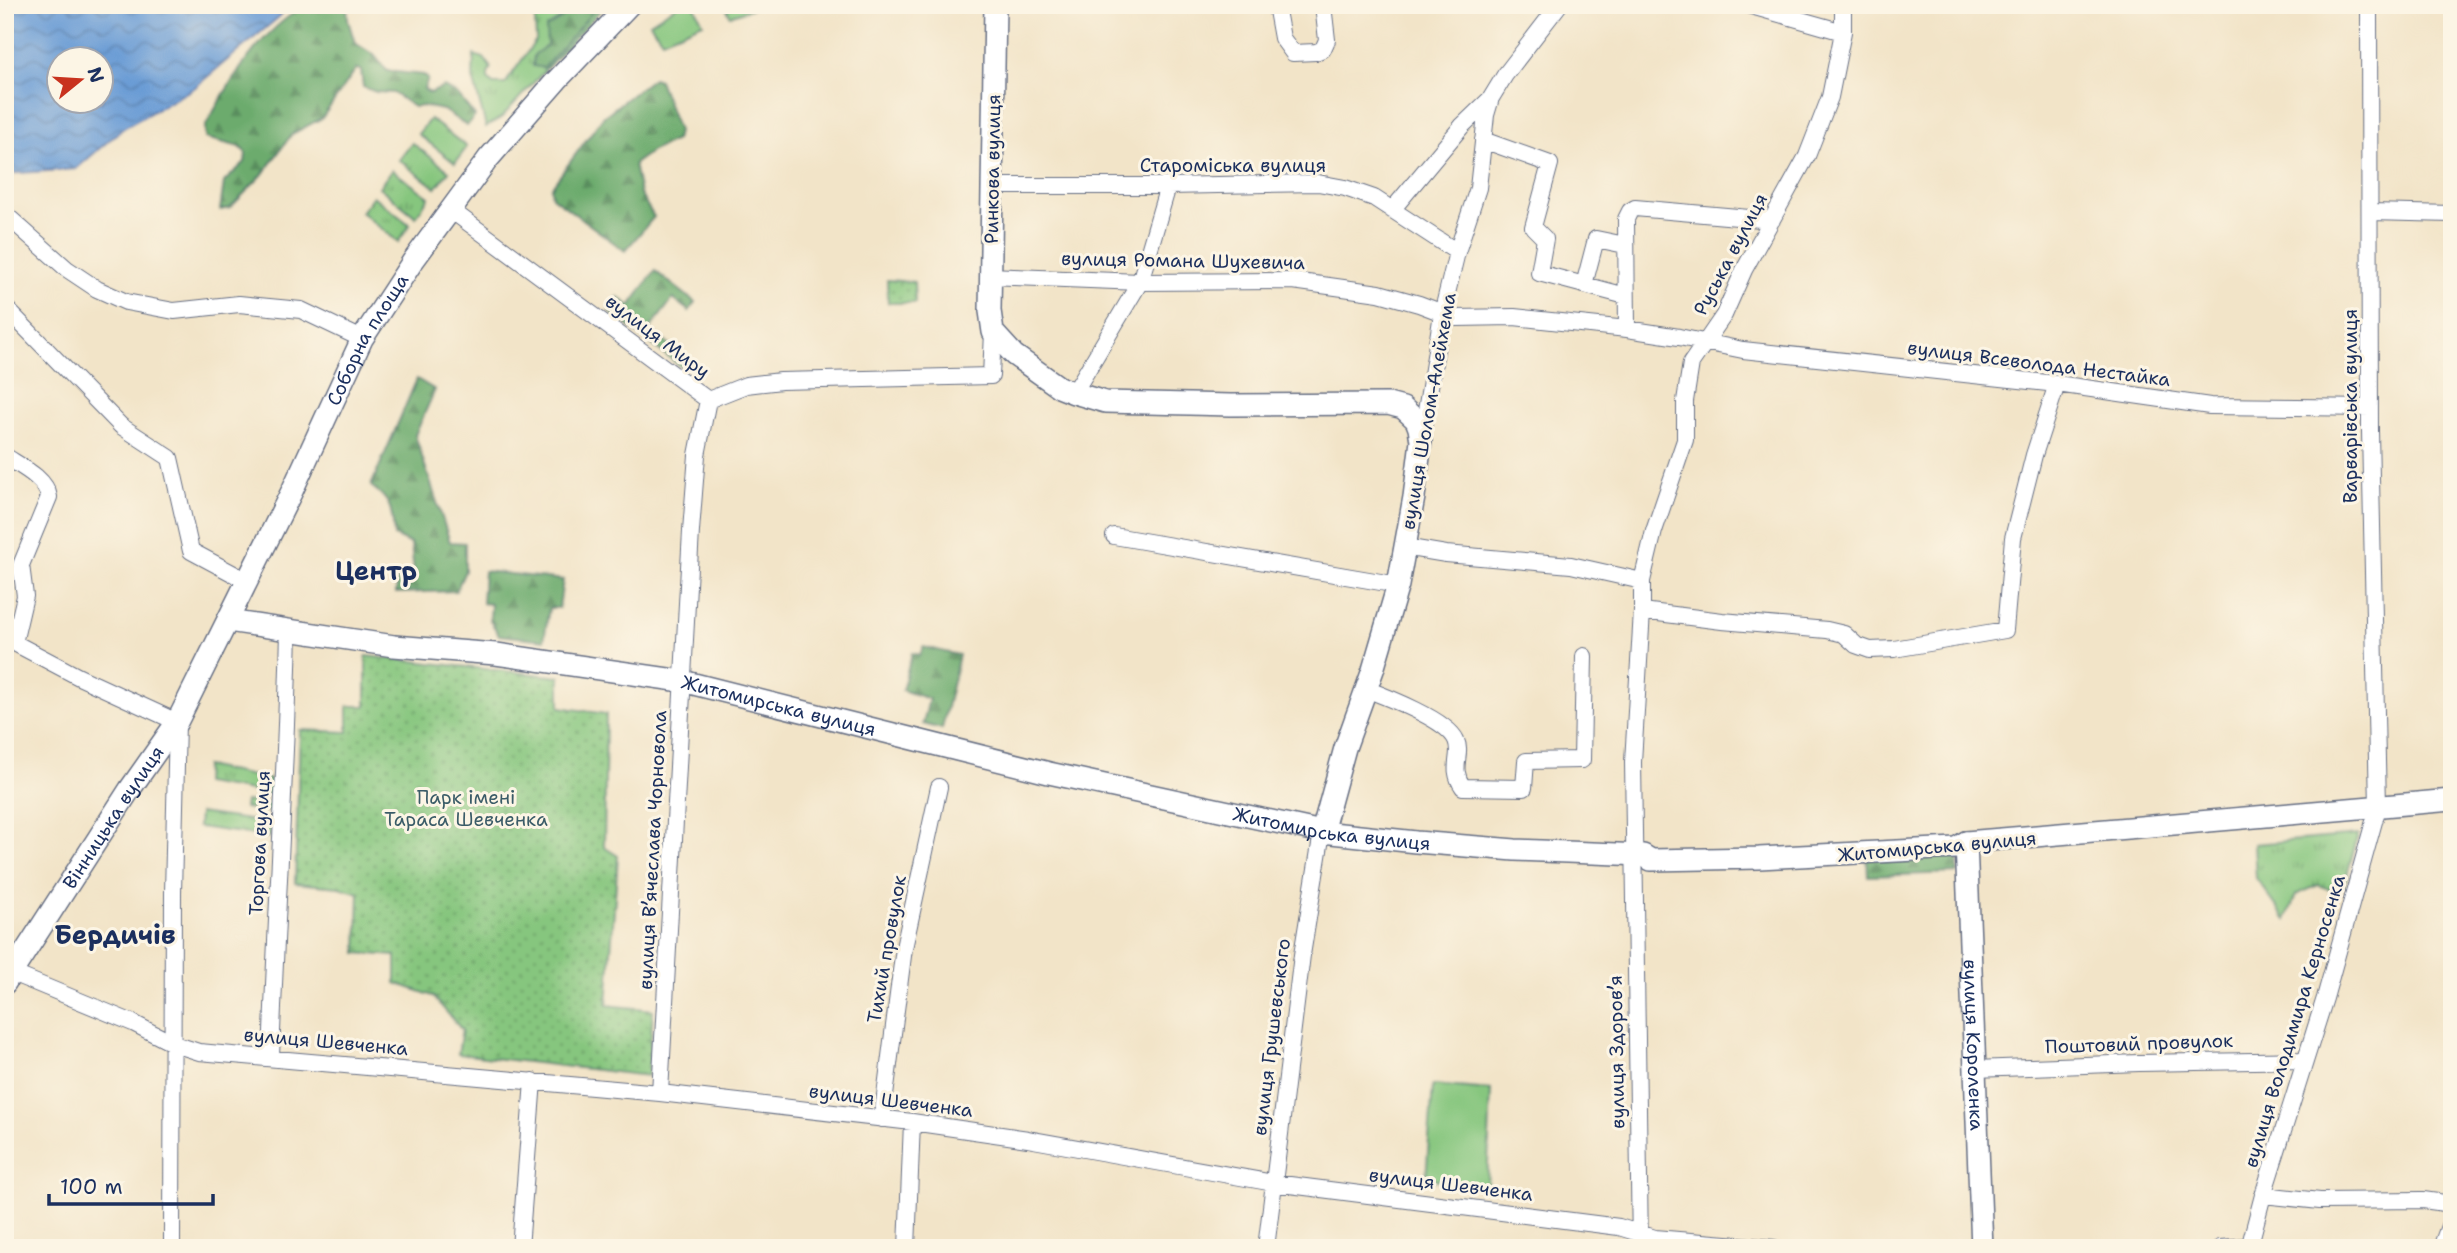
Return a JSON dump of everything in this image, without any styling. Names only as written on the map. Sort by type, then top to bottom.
[{"type":"main road","name":"Соборна площа","points":[[177,722],[362,339],[413,261],[498,147],[629,5]]},
{"type":"main road","name":"Ринкова вулиця","points":[[992,321],[989,276],[995,5]]},
{"type":"main road","points":[[992,321],[1087,392],[1105,402],[1388,404],[1403,408],[1416,420],[1421,441]]},
{"type":"main road","name":"вулиця Шолом-Алейхема","points":[[1322,832],[1345,748],[1398,585],[1421,441]]},
{"type":"main road","name":"Житомирська вулиця","points":[[228,621],[394,646],[510,656],[682,681],[1049,774],[1322,832],[1503,849],[1639,855],[1651,860],[1759,858],[1956,848],[1966,842],[2452,800]]},
{"type":"main road","name":"Вінницька вулиця","points":[[9,978],[130,789],[177,722]]},
{"type":"main road","name":"вулиця Короленка","points":[[1966,842],[1982,1248]]},
{"type":"street","points":[[1276,5],[1282,38],[1293,53],[1324,49],[1327,40],[1323,5]]},
{"type":"street","name":"вулиця Шолом-Алейхема","points":[[1421,441],[1442,314],[1457,252],[1478,188],[1491,98],[1505,75],[1559,5]]},
{"type":"street","points":[[1748,5],[1843,32]]},
{"type":"street","name":"Варварівська вулиця","points":[[2370,5],[2370,408],[2378,807]]},
{"type":"street","name":"Руська вулиця","points":[[1639,855],[1633,762],[1642,582],[1654,531],[1685,440],[1685,401],[1691,363],[1724,315],[1744,271],[1807,156],[1830,97],[1846,6]]},
{"type":"street","points":[[1392,210],[1462,126],[1491,98]]},
{"type":"street","points":[[1483,140],[1550,164],[1533,227],[1545,239],[1539,273],[1626,296]]},
{"type":"street","name":"Староміська вулиця","points":[[992,186],[1318,183],[1345,188],[1374,198],[1457,252]]},
{"type":"street","points":[[1087,392],[1140,282],[1168,186]]},
{"type":"street","points":[[1628,328],[1625,245],[1626,219],[1630,211],[1635,208],[1772,220]]},
{"type":"street","name":"вулиця Миру","points":[[451,210],[708,400],[746,385],[781,380],[991,376],[992,321]]},
{"type":"street","points":[[2371,212],[2452,214]]},
{"type":"street","points":[[5,214],[67,269],[97,289],[126,302],[174,311],[239,304],[301,310],[362,339]]},
{"type":"street","points":[[1584,285],[1596,239],[1625,245]]},
{"type":"street","name":"вулиця Романа Шухевича","points":[[989,276],[1140,282],[1293,281],[1379,293],[1456,318],[1514,317],[1628,328],[1705,342]]},
{"type":"street","points":[[5,307],[121,426],[170,458],[191,551],[247,581]]},
{"type":"street","name":"вулиця Всеволода Нестайка","points":[[1705,342],[1781,355],[2057,384],[2210,406],[2370,408]]},
{"type":"street","points":[[1642,611],[1827,630],[1844,634],[1856,645],[1870,650],[1894,649],[2005,630],[2013,538],[2034,455],[2057,384]]},
{"type":"street","name":"вулиця Вʼячеслава Чорновола","points":[[660,1093],[697,456],[708,400]]},
{"type":"street","points":[[5,456],[43,483],[48,489],[49,497],[21,565],[25,596],[10,641],[79,677],[177,722],[173,893],[172,1248]]},
{"type":"street","points":[[1114,536],[1398,585]]},
{"type":"street","points":[[1404,547],[1446,554],[1571,565],[1642,582]]},
{"type":"street","name":"Торгова вулиця","points":[[271,1058],[289,630]]},
{"type":"street","points":[[1366,689],[1403,704],[1447,728],[1457,741],[1455,776],[1463,787],[1524,788],[1526,761],[1582,760],[1584,656]]},
{"type":"street","name":"Тихий провулок","points":[[882,1119],[904,948],[939,787]]},
{"type":"street","name":"вулиця Володимира Керносенка","points":[[2249,1247],[2328,986],[2378,807]]},
{"type":"street","name":"вулиця Грушевського","points":[[1266,1248],[1302,955],[1322,832]]},
{"type":"street","name":"вулиця Здоровʼя","points":[[1639,855],[1641,1241]]},
{"type":"street","name":"вулиця Шевченка","points":[[9,978],[134,1023],[174,1044],[199,1052],[660,1093],[912,1122],[1040,1141],[1274,1182],[1619,1227],[1641,1241],[1656,1238],[1774,1248]]},
{"type":"street","name":"Поштовий провулок","points":[[1975,1069],[2304,1060]]},
{"type":"street","points":[[520,1248],[533,1081]]},
{"type":"street","points":[[907,1248],[912,1122]]},
{"type":"street","points":[[2263,1195],[2320,1201],[2423,1200],[2452,1204]]},
{"type":"street","points":[[2441,1248],[2452,1218]]},
{"type":"street","points":[[2220,1248],[2249,1247]]},
{"type":"green space","points":[[306,5],[347,5],[348,20],[355,43],[374,55],[387,71],[424,75],[428,79],[424,89],[430,93],[444,87],[457,94],[475,116],[467,126],[443,110],[414,107],[393,93],[376,92],[363,87],[361,70],[356,69],[322,118],[292,134],[262,175],[230,208],[220,210],[224,182],[245,162],[246,153],[240,147],[205,138],[205,127],[236,75],[260,43],[289,16]]},
{"type":"green space","points":[[548,5],[605,5],[502,117],[486,127],[473,78],[474,55],[484,58],[491,68],[488,79],[493,84],[505,84],[536,40],[535,19]]},
{"type":"green space","points":[[565,5],[599,5],[544,68],[533,66],[534,55],[547,45],[546,28],[565,16]]},
{"type":"green space","points":[[678,5],[694,5],[703,23],[662,40],[650,23]]},
{"type":"green space","points":[[725,5],[761,5],[730,16]]},
{"type":"green space","points":[[653,78],[659,80],[678,131],[676,140],[652,151],[634,164],[640,194],[654,217],[625,251],[552,197],[551,188],[603,117]]},
{"type":"green space","points":[[430,119],[467,147],[455,163],[418,134]]},
{"type":"green space","points":[[412,143],[449,171],[436,188],[399,160]]},
{"type":"green space","points":[[392,170],[429,197],[416,217],[379,187]]},
{"type":"green space","points":[[373,196],[410,225],[398,242],[361,212]]},
{"type":"green space","points":[[655,271],[695,302],[689,311],[673,299],[649,330],[701,368],[681,367],[609,311],[618,297],[630,306]]},
{"type":"green space","points":[[887,280],[914,282],[915,303],[888,303]]},
{"type":"green space","points":[[417,379],[435,390],[415,435],[450,542],[465,543],[465,571],[456,591],[396,593],[398,574],[414,573],[411,544],[394,536],[390,508],[384,497],[371,486]]},
{"type":"green space","points":[[484,571],[563,580],[559,608],[549,608],[544,640],[499,635],[490,620],[491,604],[482,603]]},
{"type":"green space","points":[[923,647],[959,655],[942,729],[923,724],[929,699],[902,690],[912,653],[920,655]]},
{"type":"green space","name":"Парк імені Тараса Шевченка","points":[[366,656],[560,677],[560,707],[606,714],[604,847],[618,856],[607,1005],[653,1010],[648,1076],[458,1054],[462,1030],[433,996],[396,983],[396,956],[357,953],[359,893],[339,887],[295,883],[300,730],[348,732],[348,706],[366,706]]},
{"type":"green space","points":[[205,766],[277,781],[275,795],[204,783]]},
{"type":"green space","points":[[245,801],[275,805],[274,812],[244,808]]},
{"type":"green space","points":[[199,813],[271,823],[270,837],[198,827]]},
{"type":"green space","points":[[2358,835],[2344,886],[2332,890],[2318,885],[2296,895],[2286,920],[2256,878],[2254,844]]},
{"type":"green space","points":[[1958,853],[1958,873],[1868,876],[1867,857]]},
{"type":"green space","points":[[1433,1085],[1491,1090],[1487,1187],[1426,1179]]},
{"type":"water","points":[[12,5],[290,5],[194,88],[122,129],[76,169],[5,174],[5,15]]},
{"type":"district","name":"Центр","points":[[376,571]]},
{"type":"district","name":"Бердичів","points":[[115,935]]}]
